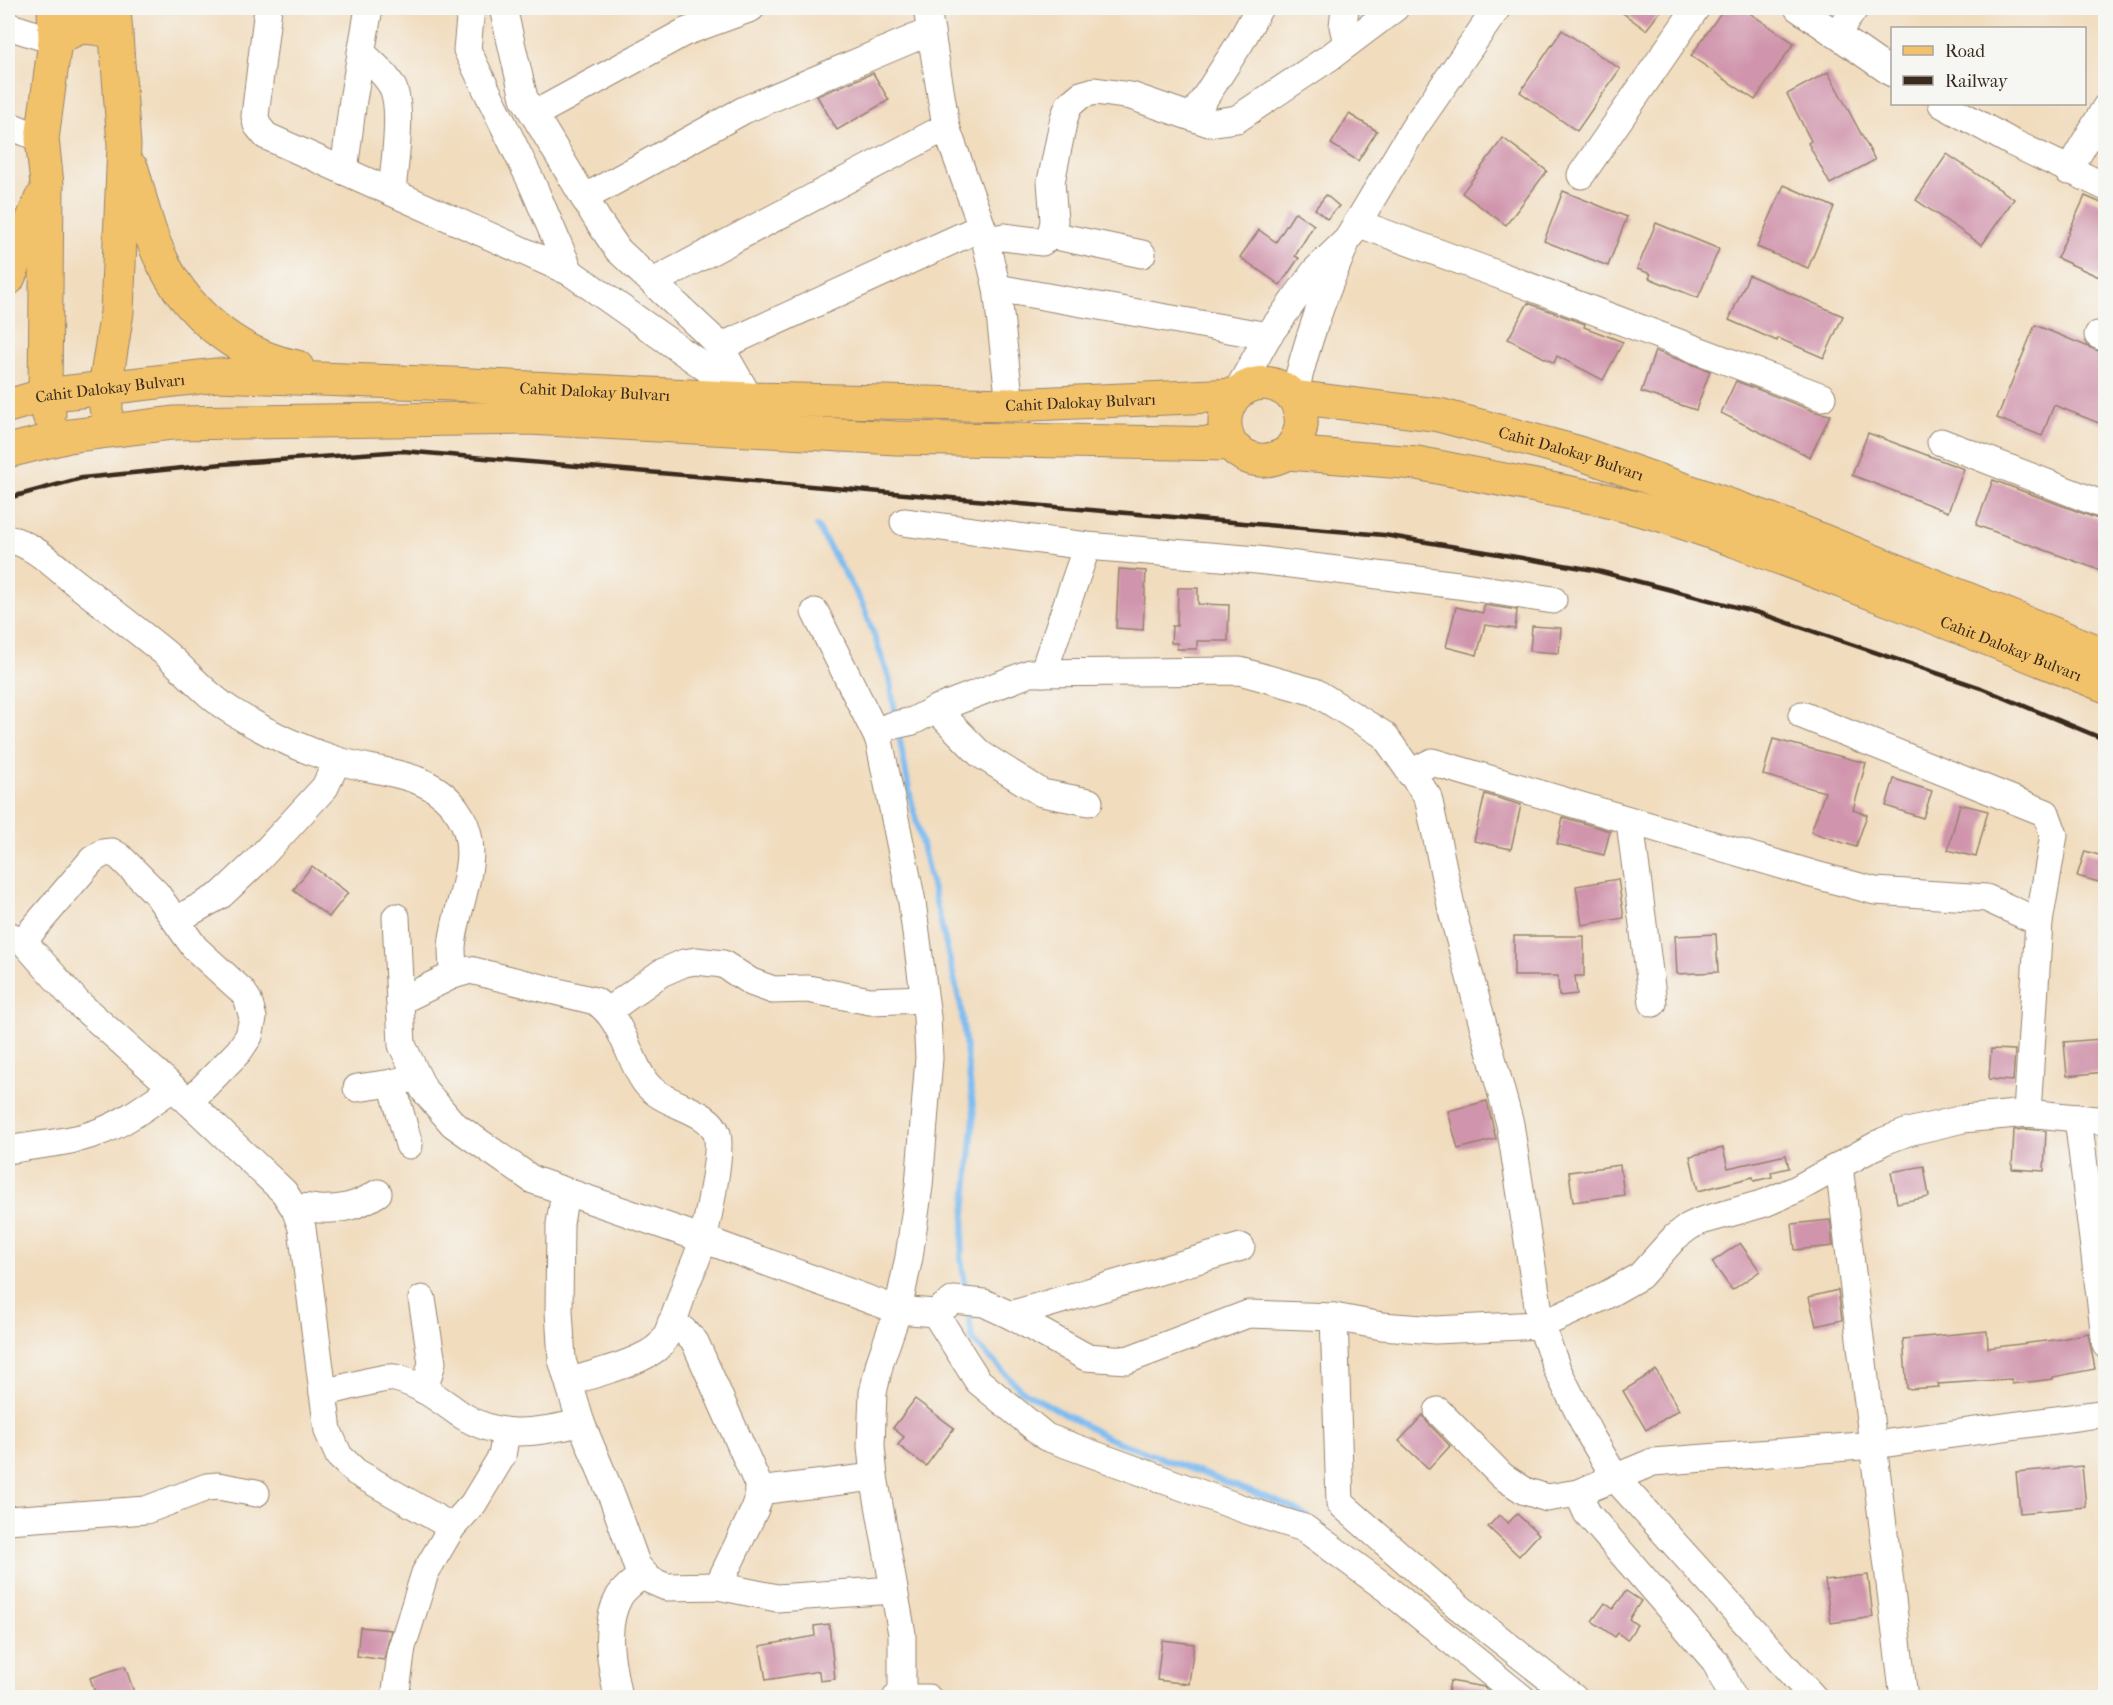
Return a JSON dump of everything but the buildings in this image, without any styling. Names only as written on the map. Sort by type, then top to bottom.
[{"type":"main road","points":[[54,8],[55,41],[42,139],[47,184],[45,395],[54,440]]},
{"type":"main road","points":[[55,41],[74,29],[115,20],[124,145],[117,312],[105,388],[108,431]]},
{"type":"main road","points":[[124,145],[153,241],[178,290],[202,318],[234,342],[276,363],[361,380]]},
{"type":"main road","points":[[8,279],[47,184]]},
{"type":"main road","name":"Cahit Dalokay Bulvarı","points":[[8,406],[45,395],[217,375],[750,399],[1010,405],[1234,395],[1243,388],[1264,382],[1275,384],[1294,397],[1439,415],[1576,452],[1769,519],[2106,655]]},
{"type":"main road","points":[[1230,444],[1225,432],[1224,419],[1227,406],[1234,395]]},
{"type":"main road","points":[[1287,453],[1295,444],[1302,426],[1300,408],[1294,397]]},
{"type":"main road","name":"Cahit Dalokay Bulvarı","points":[[8,451],[54,440],[173,423],[529,418],[897,438],[1230,444],[1248,458],[1259,461],[1278,458],[1287,453],[1417,462],[1597,498],[1660,515],[1736,541],[1911,608],[2106,686]]},
{"type":"street","points":[[268,8],[255,116],[257,125],[266,136],[570,272],[750,399]]},
{"type":"street","points":[[344,171],[369,8]]},
{"type":"street","points":[[471,8],[467,50],[531,181],[570,272]]},
{"type":"street","points":[[502,8],[524,98],[584,198],[618,250],[720,346],[750,399]]},
{"type":"street","points":[[535,114],[685,32],[751,8]]},
{"type":"street","points":[[1193,116],[1240,43],[1259,8]]},
{"type":"street","points":[[1345,8],[1343,26],[1347,44]]},
{"type":"street","points":[[1051,236],[1054,220],[1051,182],[1064,117],[1069,105],[1082,95],[1095,91],[1131,96],[1209,123],[1237,119],[1347,44],[1395,8]]},
{"type":"street","points":[[1294,397],[1303,356],[1317,312],[1352,232],[1414,128],[1497,8]]},
{"type":"street","points":[[1581,175],[1695,8]]},
{"type":"street","points":[[1798,8],[1891,72]]},
{"type":"street","points":[[1836,34],[1855,8]]},
{"type":"street","points":[[584,198],[744,110],[929,19],[946,127],[984,233],[997,288],[1010,405]]},
{"type":"street","points":[[8,26],[55,41]]},
{"type":"street","points":[[361,52],[379,69],[393,88],[398,116],[392,192]]},
{"type":"street","points":[[1944,105],[2068,171],[2106,187]]},
{"type":"street","points":[[2068,171],[2106,107]]},
{"type":"street","points":[[8,124],[42,139]]},
{"type":"street","points":[[653,282],[946,127]]},
{"type":"street","points":[[1234,395],[1268,336],[1315,271],[1352,232]]},
{"type":"street","points":[[1352,232],[1822,397]]},
{"type":"street","points":[[720,346],[984,233],[1042,242],[1051,236],[1142,254]]},
{"type":"street","points":[[997,288],[1268,336]]},
{"type":"street","points":[[1941,442],[2106,506]]},
{"type":"street","points":[[904,522],[1087,546],[1257,560],[1458,585],[1552,600]]},
{"type":"street","points":[[8,539],[26,546],[56,567],[167,655],[201,688],[232,712],[284,740],[337,761],[422,782],[446,795],[462,817],[470,851],[452,947],[453,975]]},
{"type":"street","points":[[1043,673],[1087,546]]},
{"type":"street","points":[[814,612],[893,727]]},
{"type":"street","points":[[912,1697],[874,1477],[873,1393],[880,1362],[898,1310],[910,1245],[925,1128],[928,1058],[924,999],[912,902],[879,740],[893,727],[1030,673],[1240,671],[1315,692],[1384,735],[1428,797],[1454,915],[1510,1124],[1541,1325],[1557,1369],[1590,1436],[1616,1479],[1814,1698]]},
{"type":"street","points":[[936,709],[980,754],[1042,793],[1089,802]]},
{"type":"street","points":[[1802,714],[2046,813],[2054,835],[2039,922],[2027,1113]]},
{"type":"street","points":[[176,920],[221,895],[254,864],[325,787],[337,761]]},
{"type":"street","points":[[1410,773],[1432,762],[1630,822],[1875,891],[1986,898],[2039,922]]},
{"type":"street","points":[[1630,822],[1653,1003]]},
{"type":"street","points":[[8,1150],[70,1140],[102,1131],[137,1112],[180,1096],[245,1044],[249,1036],[253,1018],[248,1000],[195,948],[156,893],[112,852],[103,853],[92,860],[15,938],[77,1002],[180,1096],[284,1192],[295,1209],[302,1228],[328,1431],[332,1444],[347,1465],[452,1527]]},
{"type":"street","points":[[396,917],[409,1145]]},
{"type":"street","points":[[608,1011],[661,973],[684,963],[696,961],[723,964],[751,982],[773,990],[808,989],[870,1001],[924,999]]},
{"type":"street","points":[[400,1001],[453,975],[470,970],[595,1001],[608,1011],[621,1032],[646,1084],[671,1103],[700,1114],[711,1124],[717,1135],[717,1159],[703,1239],[672,1323],[661,1344],[645,1356],[569,1382]]},
{"type":"street","points":[[357,1088],[405,1080],[424,1090],[453,1125],[533,1180],[898,1310],[984,1303],[1086,1357],[1127,1360],[1248,1314],[1334,1317],[1382,1326],[1435,1330],[1541,1325],[1601,1298],[1640,1276],[1675,1237],[1690,1226],[1765,1203],[1797,1189],[1884,1141],[1908,1132],[1963,1119],[2027,1113],[2106,1121]]},
{"type":"street","points":[[2078,1118],[2106,1345]]},
{"type":"street","points":[[1839,1166],[1904,1698]]},
{"type":"street","points":[[565,1191],[560,1224],[559,1311],[562,1360],[581,1423],[613,1499],[637,1566],[643,1574],[666,1587],[718,1586],[777,1598],[894,1590]]},
{"type":"street","points":[[295,1209],[303,1206],[340,1210],[378,1194]]},
{"type":"street","points":[[1010,1315],[1241,1248]]},
{"type":"street","points":[[422,1299],[432,1363],[424,1390]]},
{"type":"street","points":[[945,1307],[978,1381],[1046,1437],[1246,1510],[1304,1528],[1386,1588],[1522,1698]]},
{"type":"street","points":[[1334,1317],[1340,1503],[1459,1607],[1574,1698]]},
{"type":"street","points":[[672,1323],[695,1342],[756,1477],[758,1491],[755,1509],[718,1586]]},
{"type":"street","points":[[323,1393],[393,1377],[424,1390],[470,1420],[488,1428],[506,1432],[531,1432],[581,1423]]},
{"type":"street","points":[[1438,1411],[1502,1476],[1513,1484],[1547,1498],[1578,1493],[1653,1462],[1874,1445],[2106,1413]]},
{"type":"street","points":[[395,1698],[402,1647],[425,1573],[452,1527],[473,1504],[502,1456],[506,1432]]},
{"type":"street","points":[[758,1491],[874,1477]]},
{"type":"street","points":[[8,1520],[146,1510],[207,1487],[218,1486],[256,1493]]},
{"type":"street","points":[[1578,1493],[1587,1513],[1715,1661],[1733,1698]]},
{"type":"street","points":[[618,1698],[610,1653],[610,1628],[620,1596],[643,1574]]},
{"type":"waterway","points":[[817,526],[863,605],[889,677],[896,717]]},
{"type":"waterway","points":[[898,730],[911,799],[961,1007],[974,1115],[961,1257],[966,1293]]},
{"type":"waterway","points":[[968,1309],[972,1339],[1020,1389],[1108,1438],[1289,1506],[1308,1517]]},
{"type":"waterway","points":[[1527,1687],[1541,1698]]},
{"type":"railway","points":[[8,498],[82,478],[223,464],[403,451],[1384,535],[1594,570],[1759,613],[1981,688],[2106,740]]}]
